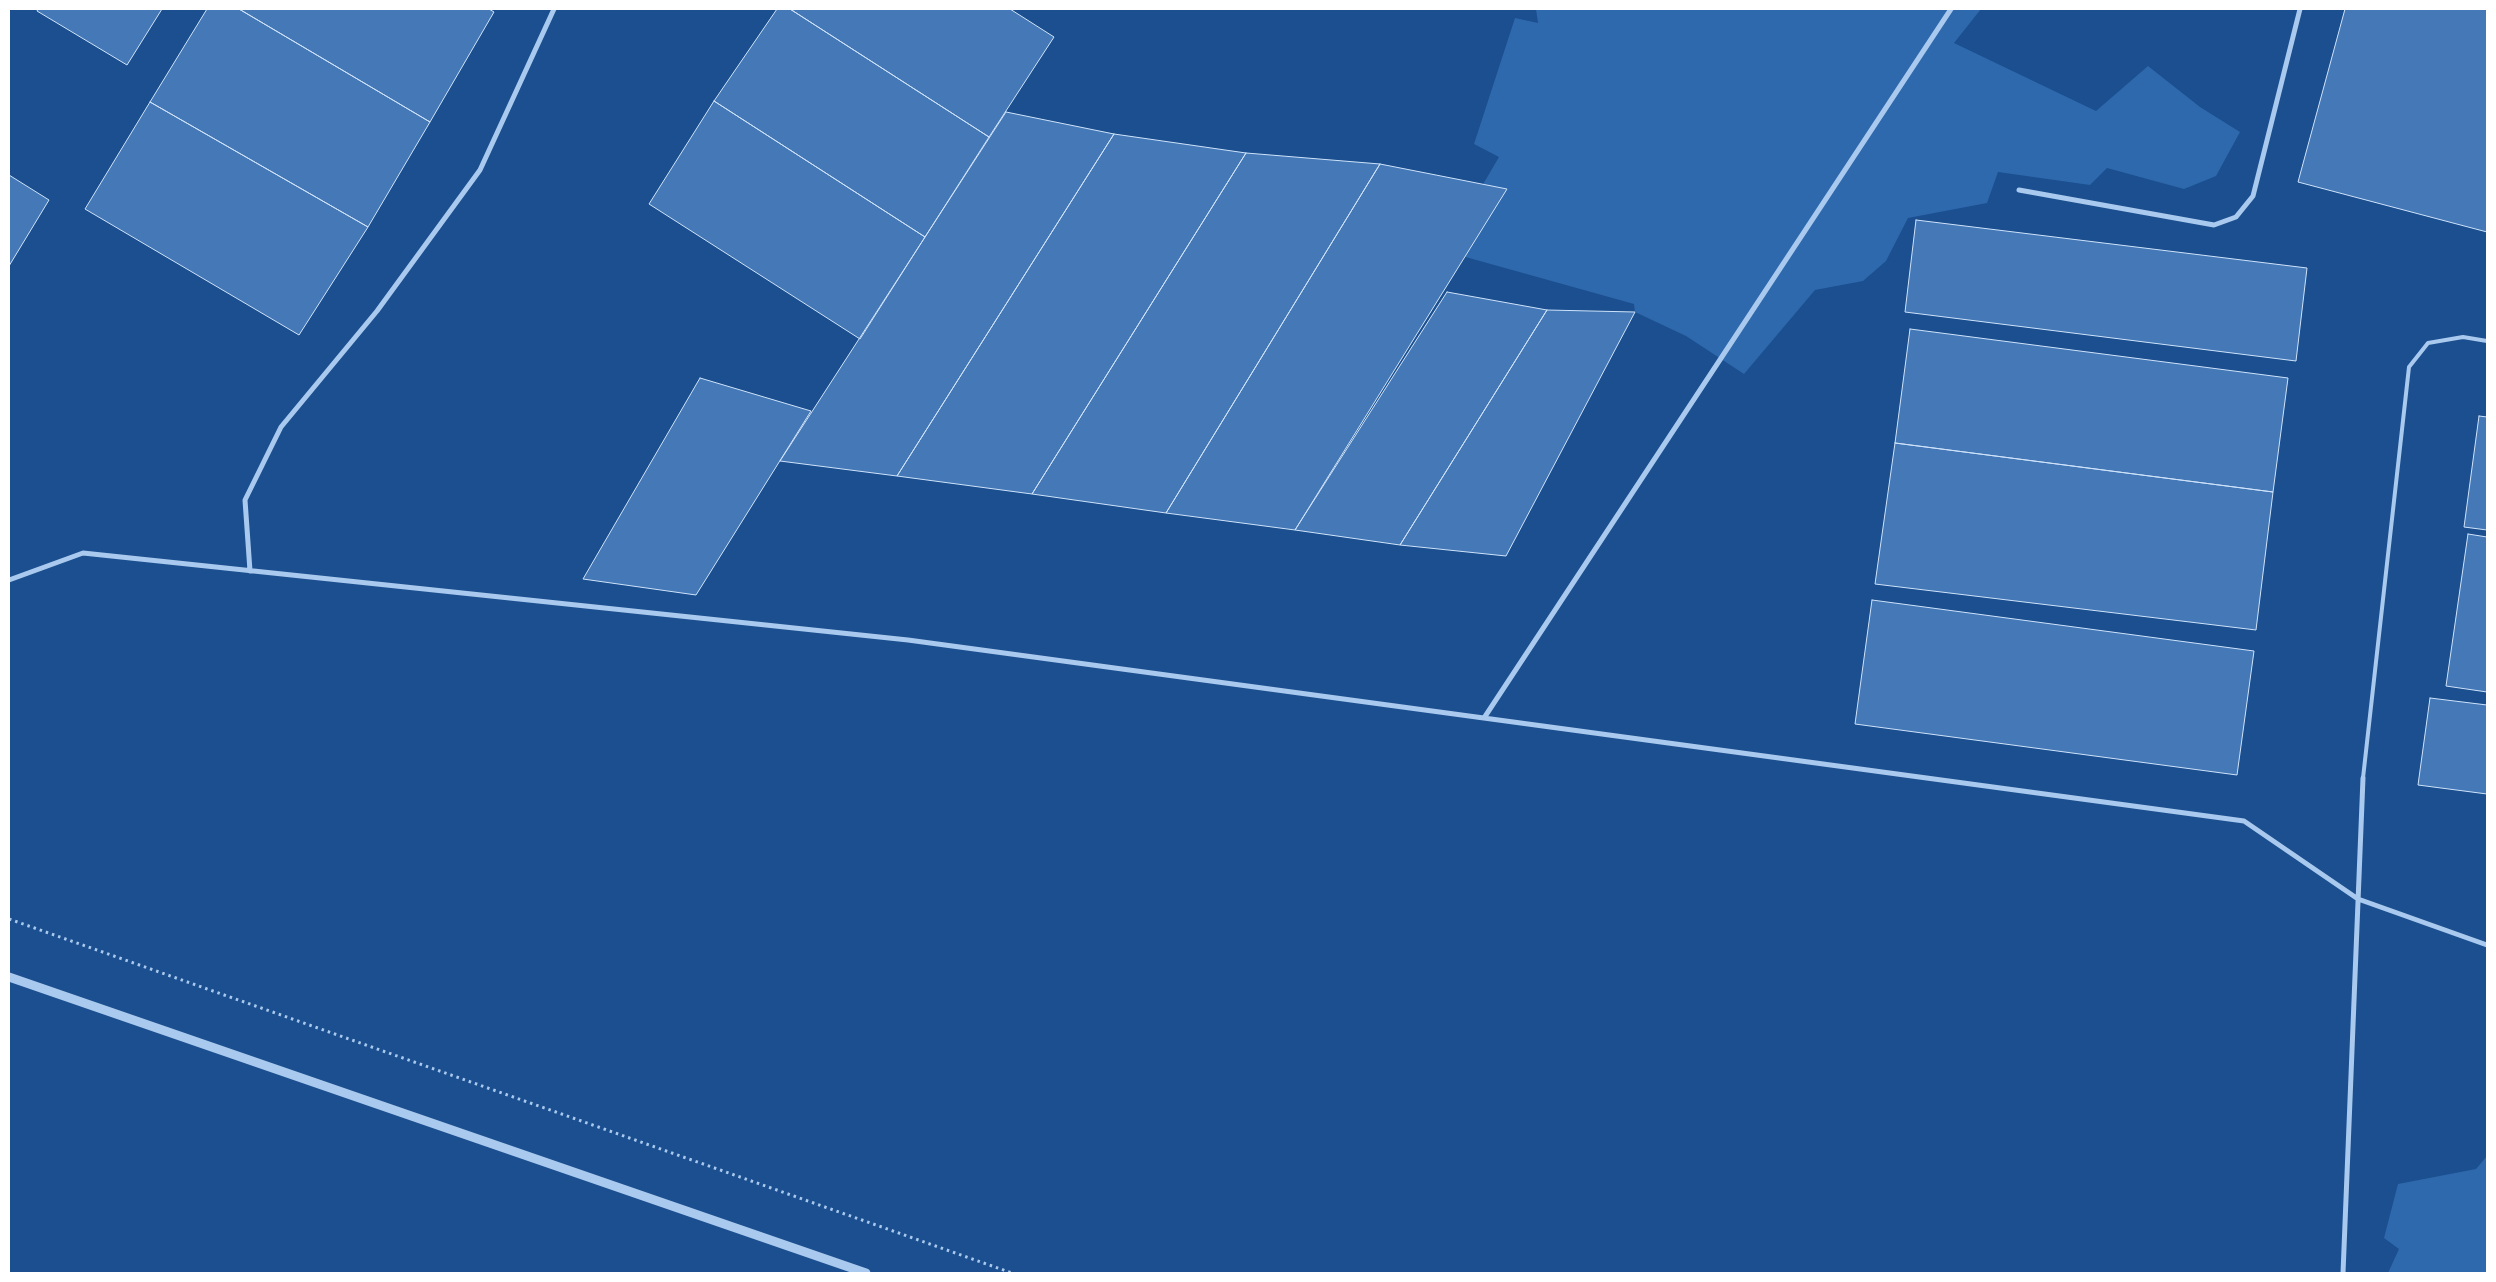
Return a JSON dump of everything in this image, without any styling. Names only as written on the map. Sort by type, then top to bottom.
[{"type":"street","points":[[250,571],[245,500],[282,427],[377,311],[480,170],[554,9]]},
{"type":"street","points":[[1484,718],[1951,9]]},
{"type":"street","points":[[2019,190],[2214,225],[2236,217],[2253,196],[2300,9]]},
{"type":"street","points":[[9,580],[83,553],[908,640],[2244,821],[2358,899],[2487,945]]},
{"type":"street","points":[[2343,1273],[2363,778]]},
{"type":"street","points":[[9,977],[866,1273]]},
{"type":"lane","points":[[2363,778],[2409,367],[2428,343],[2463,337],[2487,341]]},
{"type":"path","points":[[9,919],[1012,1273]]},
{"type":"shaded area","points":[[1536,9],[1981,9],[1954,43],[2096,111],[2148,66],[2200,107],[2240,132],[2216,176],[2184,189],[2107,168],[2090,185],[1998,172],[1987,203],[1908,218],[1886,261],[1863,281],[1815,290],[1744,374],[1686,336],[1635,312],[1634,304],[1444,251],[1499,157],[1474,144],[1515,18],[1538,23]]},
{"type":"shaded area","points":[[2487,1156],[2487,1273],[2388,1273],[2399,1249],[2384,1238],[2398,1184],[2476,1169]]},
{"type":"building","points":[[38,9],[162,9],[127,65],[37,11]]},
{"type":"building","points":[[207,9],[239,9],[430,122],[368,227],[150,102]]},
{"type":"building","points":[[239,9],[489,9],[494,12],[430,122]]},
{"type":"building","points":[[777,9],[790,9],[989,137],[925,237],[714,101]]},
{"type":"building","points":[[790,9],[1010,9],[1054,37],[989,137]]},
{"type":"building","points":[[2345,9],[2487,9],[2487,232],[2298,182]]},
{"type":"building","points":[[714,101],[925,237],[860,339],[649,204]]},
{"type":"building","points":[[150,102],[368,227],[299,335],[85,209]]},
{"type":"building","points":[[1006,112],[1114,134],[897,476],[780,461]]},
{"type":"building","points":[[1114,134],[1246,153],[1032,494],[897,476]]},
{"type":"building","points":[[1246,153],[1380,164],[1166,513],[1032,494]]},
{"type":"building","points":[[1380,164],[1507,189],[1295,530],[1166,513]]},
{"type":"building","points":[[9,175],[49,200],[9,266]]},
{"type":"building","points":[[1916,220],[2307,268],[2296,361],[1905,312]]},
{"type":"building","points":[[1447,292],[1547,310],[1400,545],[1295,530]]},
{"type":"building","points":[[1547,310],[1635,312],[1506,556],[1400,545]]},
{"type":"building","points":[[1910,329],[2288,378],[2273,492],[1895,443]]},
{"type":"building","points":[[700,378],[811,411],[696,595],[583,579]]},
{"type":"building","points":[[2479,416],[2487,417],[2487,530],[2464,527]]},
{"type":"building","points":[[1895,443],[2273,492],[2256,630],[1875,584]]},
{"type":"building","points":[[2468,534],[2487,537],[2487,692],[2446,686]]},
{"type":"building","points":[[1872,600],[2254,651],[2237,775],[1855,724]]},
{"type":"building","points":[[2430,698],[2487,705],[2487,794],[2418,785]]}]
